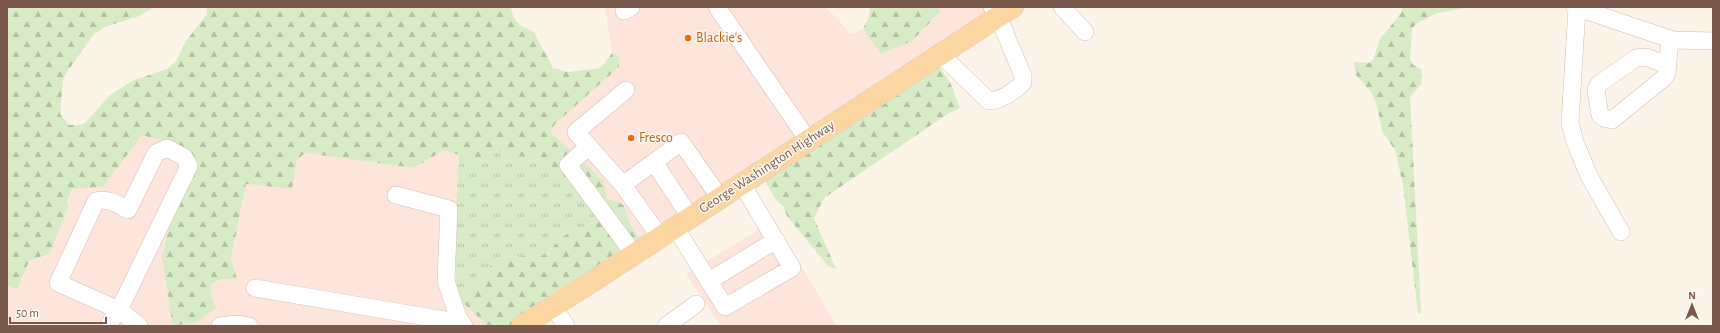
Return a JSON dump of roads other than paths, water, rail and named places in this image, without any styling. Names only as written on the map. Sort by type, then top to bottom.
[{"type":"main road","name":"George Washington Highway","points":[[522,326],[940,54],[1001,10]]},
{"type":"street","points":[[717,7],[808,140]]},
{"type":"street","points":[[1062,7],[1085,32]]},
{"type":"street","points":[[1621,232],[1589,176],[1574,142],[1570,123],[1576,7],[1605,12],[1670,39],[1713,41]]},
{"type":"street","points":[[940,54],[989,101],[996,101],[1016,88],[1022,83],[1022,76],[1001,10]]},
{"type":"street","points":[[1667,66],[1670,39]]},
{"type":"street","points":[[626,90],[576,132],[623,185],[675,227]]},
{"type":"street","points":[[623,185],[681,142],[720,198]]},
{"type":"street","points":[[589,146],[568,165],[634,254]]},
{"type":"street","points":[[109,326],[113,317],[119,310],[189,166],[184,157],[166,148],[156,153],[128,210],[110,201],[96,201],[58,282],[119,310],[140,326]]},
{"type":"street","points":[[654,162],[675,227],[724,307],[792,268],[742,184]]},
{"type":"street","points":[[396,196],[449,209],[446,281],[458,317],[463,324]]},
{"type":"street","points":[[709,281],[776,240]]},
{"type":"street","points":[[255,288],[463,324]]},
{"type":"street","points":[[666,326],[696,304]]},
{"type":"street","points":[[553,306],[566,326]]},
{"type":"street","points":[[220,326],[238,324],[249,326]]},
{"type":"place","name":"Blackie's","points":[[688,38]]},
{"type":"place","name":"Fresco","points":[[631,138]]}]
